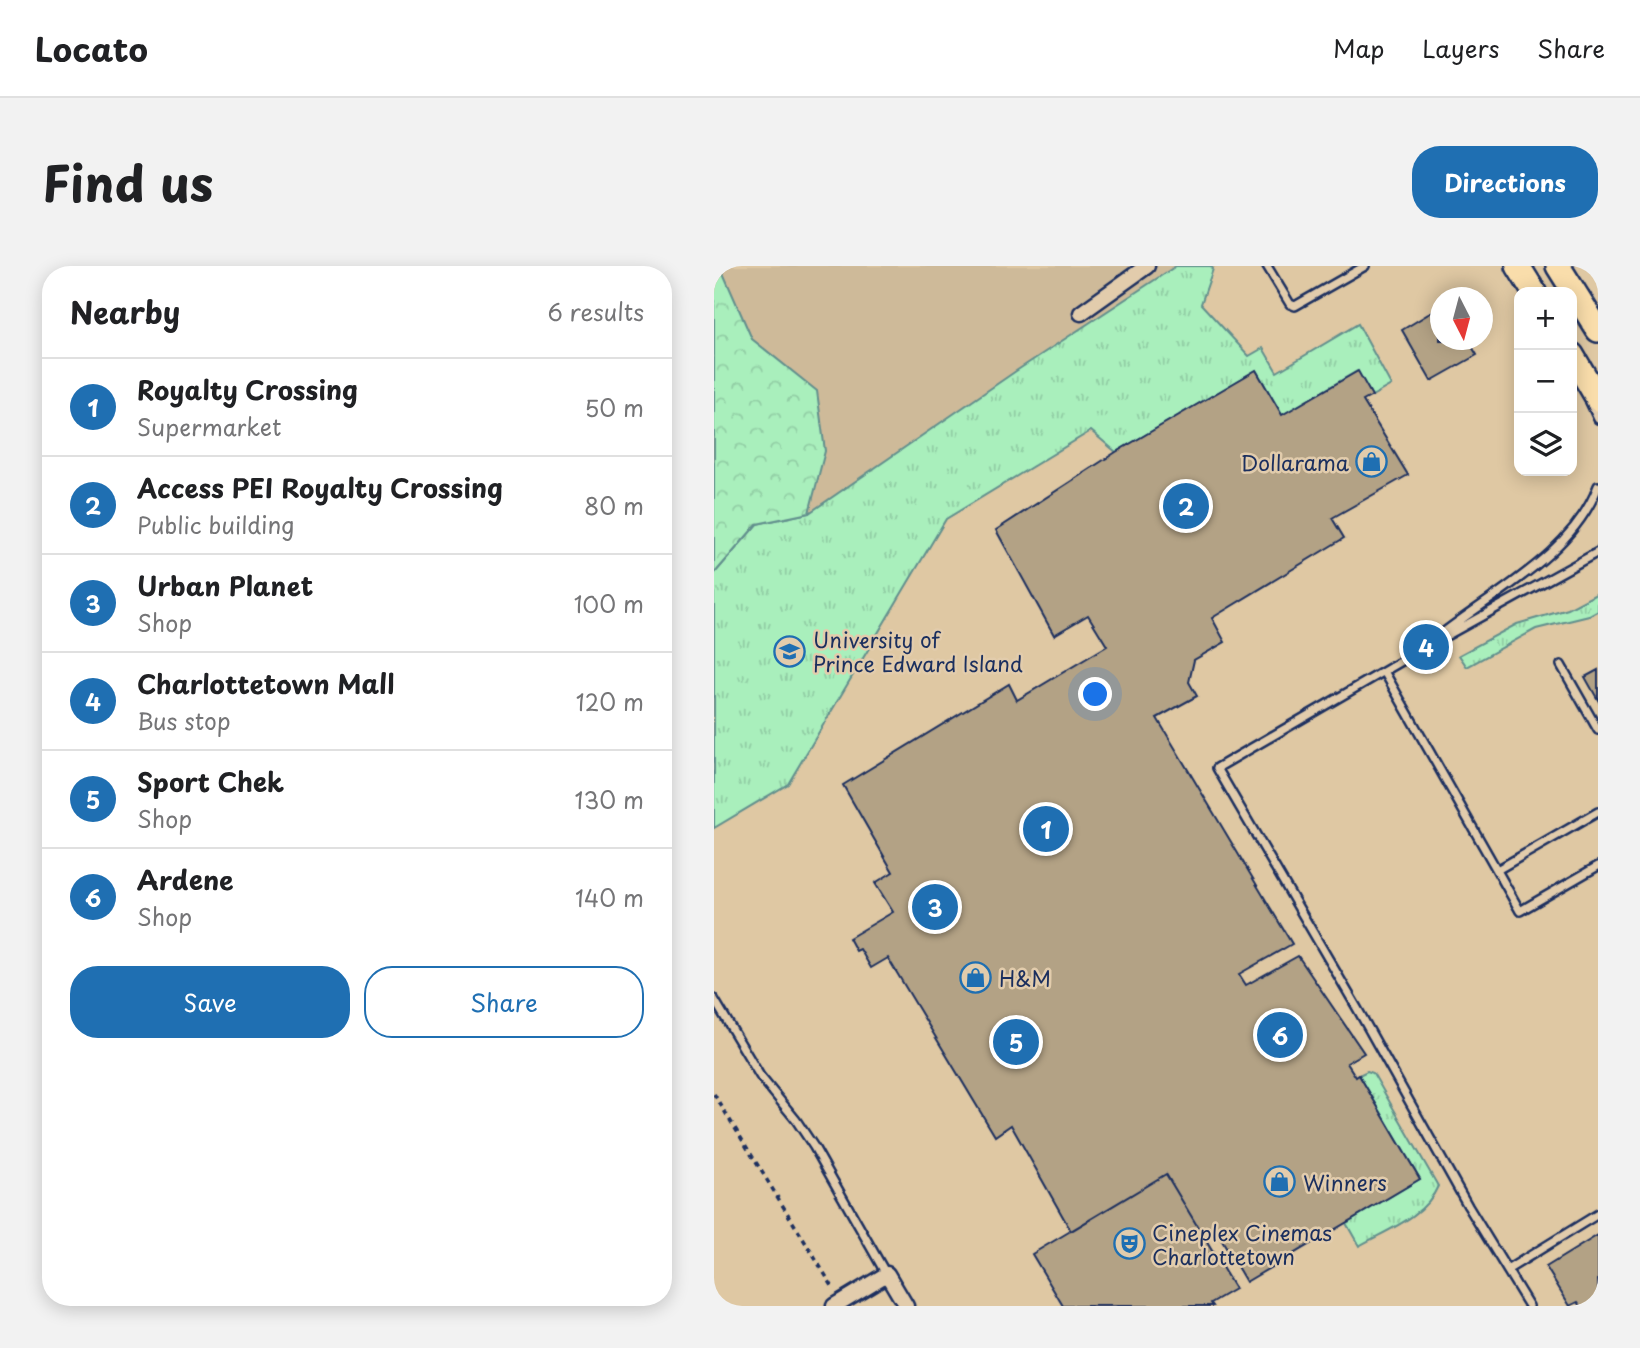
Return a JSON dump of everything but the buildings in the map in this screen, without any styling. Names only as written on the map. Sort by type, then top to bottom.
[{"type":"main road","points":[[1518,266],[1531,287]]},
{"type":"main road","points":[[1558,266],[1598,330]]},
{"type":"main road","points":[[1577,363],[1598,399]]},
{"type":"street","points":[[1081,313],[1147,266]]},
{"type":"street","points":[[838,1304],[887,1274],[906,1306]]},
{"type":"lane","points":[[1267,266],[1290,304],[1295,306],[1365,266]]},
{"type":"lane","points":[[1577,374],[1598,419]]},
{"type":"lane","points":[[1426,647],[1560,543],[1581,522],[1598,486]]},
{"type":"lane","points":[[1529,1306],[1468,1206],[1357,1008],[1217,768],[1426,647],[1598,552]]},
{"type":"lane","points":[[1561,665],[1598,730]]},
{"type":"lane","points":[[1384,673],[1520,911],[1598,866]]},
{"type":"lane","points":[[1497,870],[1598,812]]},
{"type":"lane","points":[[714,999],[760,1076],[814,1147],[887,1274]]},
{"type":"lane","points":[[1507,1270],[1598,1214]]},
{"type":"path","points":[[714,1094],[838,1304]]},
{"type":"shaded area","name":"University of Prince Edward Island","points":[[714,266],[1217,266],[1213,269],[1200,304],[974,474],[788,784],[714,828]]},
{"type":"green space","points":[[714,266],[720,266],[752,339],[817,391],[825,451],[809,513],[757,524],[714,574]]},
{"type":"green space","points":[[1176,266],[1211,266],[1213,269],[1201,304],[1249,356],[1263,348],[1277,372],[1358,324],[1391,385],[1372,396],[1357,371],[1282,415],[1256,370],[1116,452],[1091,431],[946,519],[788,784],[714,828],[714,574],[757,524],[809,513],[1016,371]]},
{"type":"green space","points":[[1598,593],[1598,611],[1589,616],[1536,629],[1467,667],[1459,655],[1517,624],[1568,609]]},
{"type":"green space","points":[[1367,1071],[1373,1073],[1438,1186],[1432,1197],[1415,1214],[1359,1246],[1346,1223],[1420,1179],[1359,1075]]},
{"type":"place","name":"Dollarama","points":[[1372,462]]},
{"type":"place","name":"Access PEI Royalty Crossing","points":[[1186,506]]},
{"type":"place","name":"Charlottetown Mall","points":[[1426,647]]},
{"type":"place","name":"University of Prince Edward Island","points":[[790,651]]},
{"type":"place","name":"Royalty Crossing","points":[[1046,829]]},
{"type":"place","name":"Urban Planet","points":[[935,907]]},
{"type":"place","name":"H&M","points":[[976,978]]},
{"type":"place","name":"Ardene","points":[[1280,1035]]},
{"type":"place","name":"Sport Chek","points":[[1016,1042]]},
{"type":"place","name":"Winners","points":[[1280,1182]]},
{"type":"place","name":"Cineplex Cinemas Charlottetown","points":[[1129,1244]]}]
